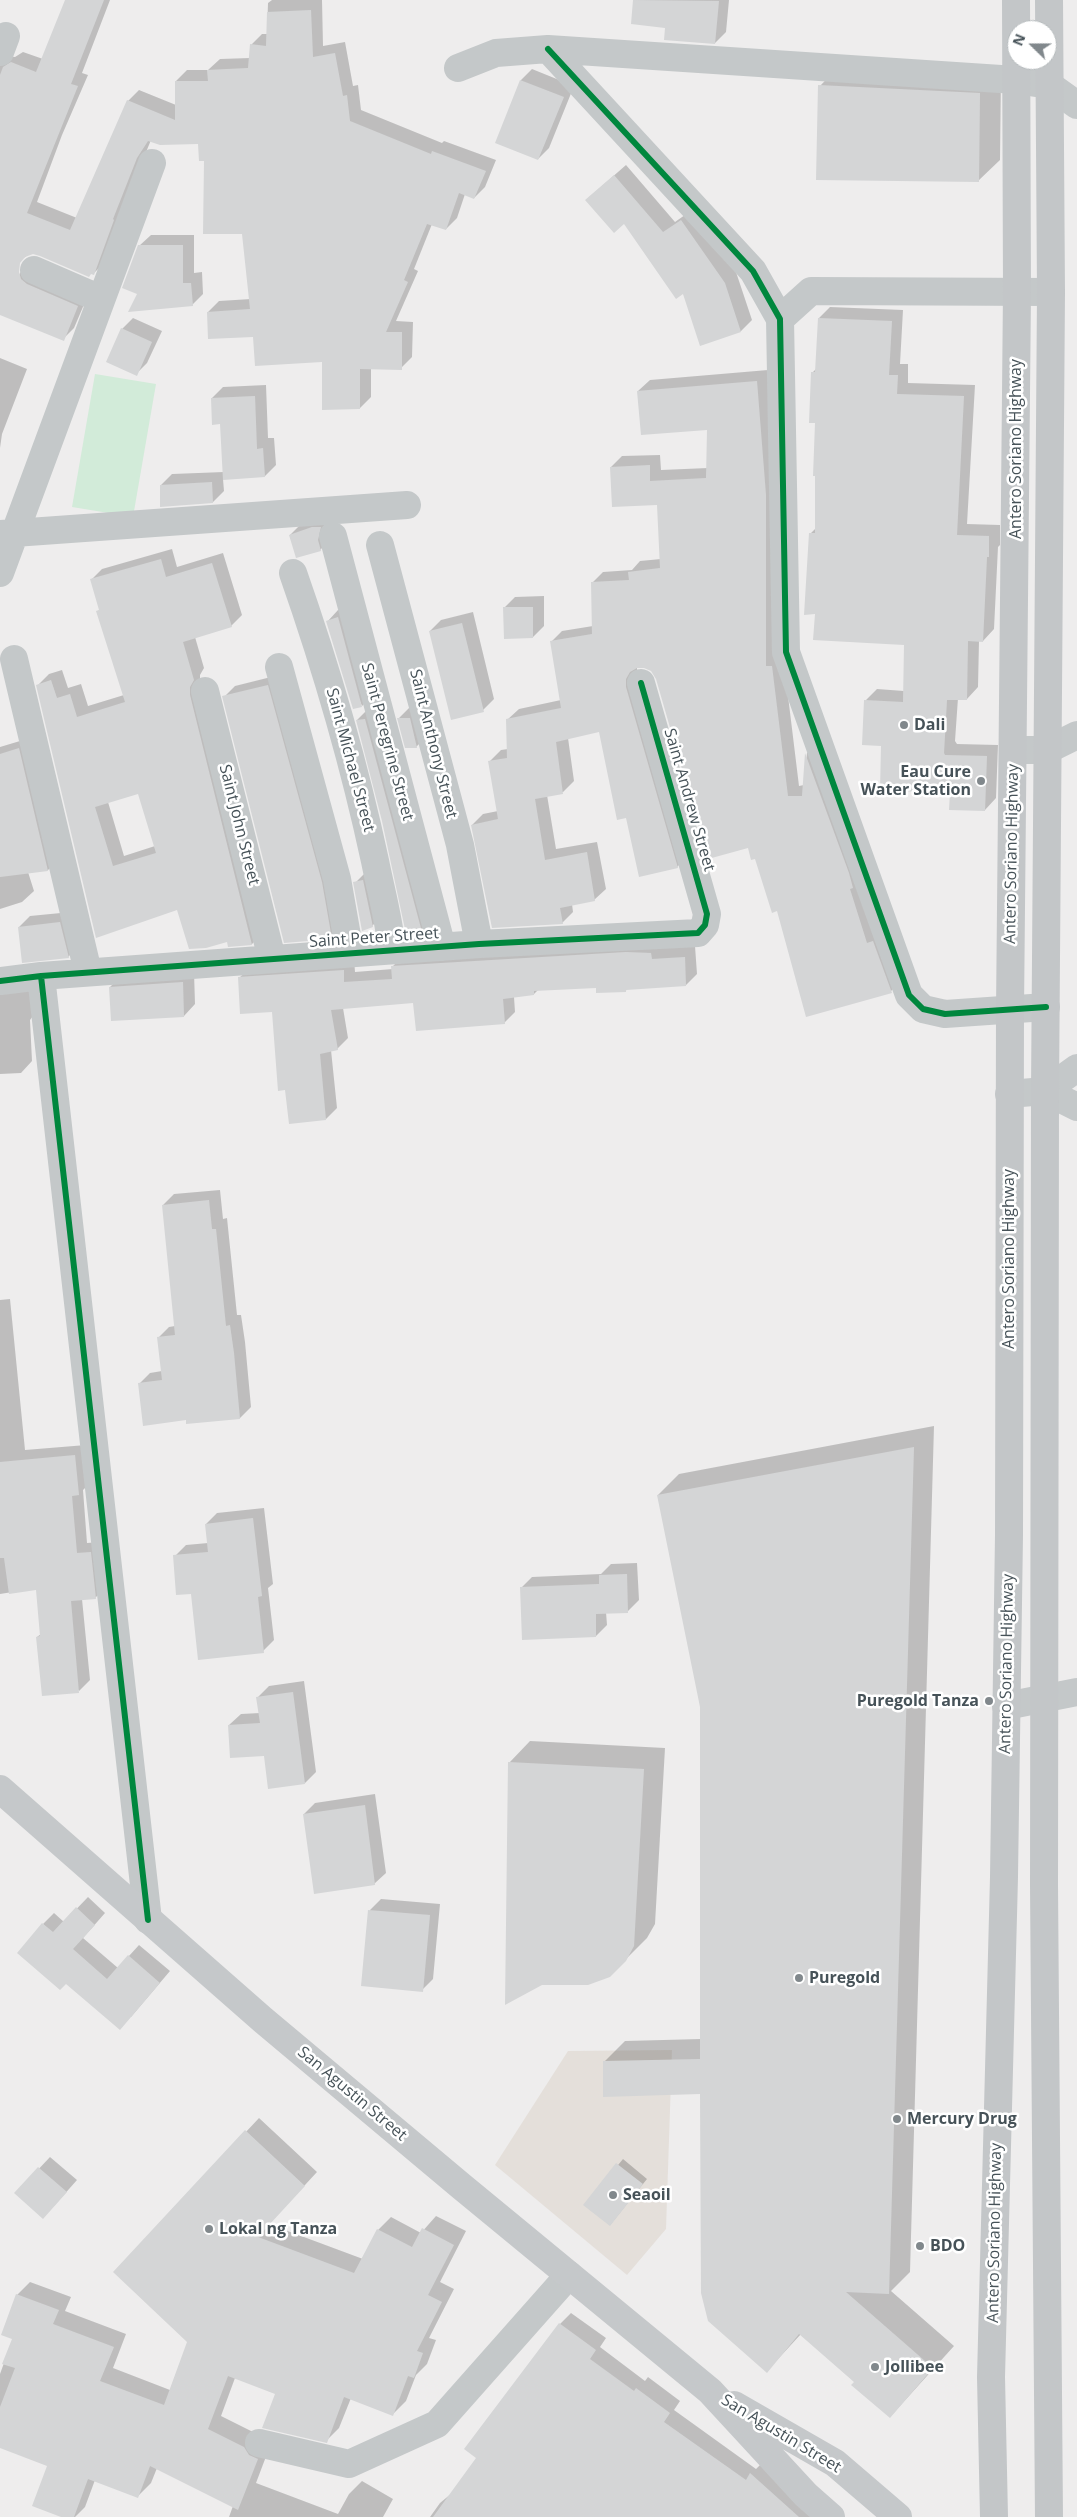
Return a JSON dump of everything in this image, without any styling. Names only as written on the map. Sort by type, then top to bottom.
[{"type":"main road","name":"Antero Soriano Highway","points":[[994,2517],[991,2377],[1006,1706],[1017,291],[1016,11]]},
{"type":"main road","name":"Antero Soriano Highway","points":[[1049,12],[1051,292],[1045,1092],[1044,1885],[1050,2517]]},
{"type":"main road","name":"San Agustin Street","points":[[0,1789],[148,1920],[461,2186],[710,2391],[806,2495],[832,2517]]},
{"type":"main road","name":"San Agustin Street","points":[[710,2391],[835,2463],[898,2517]]},
{"type":"main road","points":[[1050,2480],[1066,2517]]},
{"type":"street","points":[[548,49],[753,271],[780,319],[786,652],[909,995],[923,1009],[945,1014],[1046,1007]]},
{"type":"street","points":[[458,68],[496,53],[548,49],[1016,80],[1049,85],[1077,105]]},
{"type":"street","points":[[0,573],[7,533],[101,300],[152,163]]},
{"type":"street","points":[[34,270],[101,300]]},
{"type":"street","points":[[780,319],[811,291],[1051,292]]},
{"type":"street","points":[[7,533],[407,505]]},
{"type":"street","name":"Saint Peregrine Street","points":[[332,536],[442,947]]},
{"type":"street","name":"Saint Anthony Street","points":[[380,546],[460,845],[479,944]]},
{"type":"street","name":"Saint Michael Street","points":[[293,573],[328,676],[356,778],[387,910],[392,950]]},
{"type":"street","points":[[14,659],[88,972]]},
{"type":"street","points":[[279,667],[337,879],[350,953]]},
{"type":"street","name":"Saint Andrew Street","points":[[641,683],[694,863],[707,914],[706,925]]},
{"type":"street","name":"Saint John Street","points":[[206,691],[272,959]]},
{"type":"street","points":[[1013,750],[1047,750],[1077,735]]},
{"type":"street","name":"Saint Peter Street","points":[[0,981],[88,972],[479,944],[698,933],[706,925]]},
{"type":"street","points":[[41,976],[148,1920]]},
{"type":"street","points":[[1045,1092],[1077,1068]]},
{"type":"street","points":[[1010,1094],[1045,1092],[1077,1107]]},
{"type":"street","points":[[1006,1706],[1077,1692]]},
{"type":"street","points":[[259,2443],[348,2464],[437,2424],[569,2275]]},
{"type":"shaded area","points":[[672,2050],[666,2229],[627,2275],[495,2165],[568,2051]]},
{"type":"green space","points":[[95,374],[156,384],[133,517],[72,507]]},
{"type":"building","points":[[65,0],[104,0],[71,84],[78,86],[27,213],[70,230],[127,100],[175,120],[175,81],[208,81],[207,70],[248,68],[250,44],[266,46],[267,12],[311,10],[313,57],[335,53],[343,96],[347,95],[350,121],[431,154],[432,151],[486,171],[474,199],[459,193],[446,230],[427,224],[404,280],[408,282],[386,332],[402,332],[402,370],[360,369],[360,409],[322,410],[322,362],[255,366],[253,337],[208,339],[207,312],[250,309],[242,234],[203,234],[204,161],[199,161],[198,144],[160,145],[148,141],[137,158],[94,275],[91,274],[89,277],[33,254],[25,257],[20,263],[19,272],[21,279],[27,284],[78,306],[64,341],[0,315],[0,75],[3,67],[11,62],[36,72]]},
{"type":"building","points":[[633,0],[719,1],[715,44],[664,40],[665,28],[631,24]]},
{"type":"building","points":[[520,80],[564,97],[538,160],[495,143]]},
{"type":"building","points":[[818,85],[980,93],[979,182],[816,180]]},
{"type":"building","points":[[614,175],[663,232],[681,220],[725,283],[741,332],[700,346],[683,294],[676,299],[624,224],[614,233],[585,200]]},
{"type":"building","points":[[138,245],[183,245],[183,283],[191,283],[193,306],[128,312],[137,294],[122,288]]},
{"type":"building","points":[[818,318],[892,321],[889,375],[898,375],[897,394],[964,396],[957,535],[989,536],[989,557],[987,557],[983,642],[968,641],[967,700],[947,700],[944,753],[945,755],[987,756],[985,811],[949,810],[950,792],[880,791],[881,746],[862,745],[864,700],[903,702],[904,645],[813,640],[815,614],[804,615],[809,533],[815,533],[815,476],[813,476],[815,423],[809,423],[811,372],[815,372]]},
{"type":"building","points":[[121,328],[152,342],[137,376],[106,362]]},
{"type":"building","points":[[757,381],[766,495],[766,666],[772,666],[788,796],[802,796],[805,753],[849,873],[853,888],[850,889],[867,943],[873,941],[892,993],[806,1017],[777,911],[772,913],[755,859],[751,860],[748,848],[708,859],[656,679],[651,671],[637,668],[630,672],[626,679],[626,687],[678,868],[639,877],[626,818],[617,820],[599,732],[556,742],[563,794],[535,799],[545,860],[587,852],[595,901],[560,908],[563,924],[492,928],[471,825],[498,819],[488,761],[507,758],[506,719],[561,708],[550,641],[592,634],[591,582],[629,580],[628,572],[660,568],[657,505],[612,507],[610,467],[650,465],[650,481],[706,478],[707,430],[641,435],[637,391]]},
{"type":"building","points":[[255,396],[257,449],[263,448],[265,477],[223,480],[220,424],[212,425],[211,398]]},
{"type":"building","points":[[212,482],[213,503],[160,507],[160,485]]},
{"type":"building","points":[[312,527],[321,527],[318,540],[321,551],[296,558],[289,535]]},
{"type":"building","points":[[161,559],[166,577],[212,563],[232,627],[183,642],[194,680],[190,687],[190,695],[252,945],[228,947],[227,942],[206,948],[189,949],[177,910],[96,938],[36,685],[51,680],[57,698],[70,694],[77,717],[125,702],[96,611],[99,610],[90,579]],"holes":[[[138,794],[156,853],[113,866],[95,807]]]},
{"type":"building","points":[[503,607],[533,607],[533,638],[504,639]]},
{"type":"building","points":[[338,617],[362,707],[353,709],[326,621]]},
{"type":"building","points":[[462,623],[484,712],[451,720],[429,631]]},
{"type":"building","points":[[268,685],[322,882],[332,939],[284,943],[222,696]]},
{"type":"building","points":[[397,718],[410,718],[417,748],[405,748]]},
{"type":"building","points":[[365,719],[422,932],[406,934],[382,821],[356,720]]},
{"type":"building","points":[[19,748],[48,871],[0,877],[0,754]]},
{"type":"building","points":[[363,880],[373,927],[362,931],[353,882]]},
{"type":"building","points":[[60,922],[69,958],[22,963],[18,927]]},
{"type":"building","points":[[626,952],[651,953],[652,959],[685,957],[686,986],[596,993],[596,988],[534,991],[534,995],[503,999],[505,1024],[416,1031],[413,1003],[331,1010],[338,1050],[320,1054],[326,1120],[289,1124],[285,1090],[278,1091],[272,1012],[240,1014],[238,977],[344,970],[344,982],[392,979],[391,966]]},
{"type":"building","points":[[183,982],[184,1017],[111,1021],[109,987]]},
{"type":"building","points":[[209,1200],[212,1229],[216,1229],[226,1326],[230,1325],[234,1353],[240,1419],[186,1424],[186,1420],[143,1426],[138,1383],[162,1380],[157,1337],[175,1335],[162,1205]]},
{"type":"building","name":"Puregold","points":[[914,1447],[889,2294],[846,2292],[933,2368],[890,2418],[851,2385],[854,2382],[799,2334],[767,2373],[708,2321],[701,2293],[700,2094],[603,2097],[603,2061],[700,2059],[700,1707],[657,1495]]},
{"type":"building","points":[[75,1455],[79,1495],[72,1496],[77,1553],[91,1552],[96,1599],[71,1601],[79,1693],[42,1696],[36,1637],[40,1636],[36,1590],[9,1594],[4,1558],[0,1558],[0,1462]]},
{"type":"building","points":[[253,1518],[262,1596],[258,1597],[264,1653],[198,1660],[191,1594],[176,1595],[173,1555],[208,1552],[205,1524]]},
{"type":"building","points":[[627,1574],[628,1613],[596,1614],[596,1637],[522,1640],[520,1587],[599,1584],[599,1575]]},
{"type":"building","points":[[293,1692],[305,1784],[268,1789],[264,1756],[230,1758],[228,1725],[260,1723],[256,1697]]},
{"type":"building","points":[[508,1762],[644,1769],[634,1946],[626,1961],[610,1977],[588,1985],[542,1985],[505,2005]]},
{"type":"building","points":[[365,1805],[375,1885],[314,1894],[303,1814]]},
{"type":"building","points":[[76,1907],[95,1925],[73,1949],[107,1979],[128,1955],[160,1983],[120,2030],[66,1984],[60,1990],[17,1953],[42,1923],[53,1932]]},
{"type":"building","points":[[368,1910],[430,1915],[423,1992],[361,1986]]},
{"type":"building","points":[[245,2130],[305,2186],[258,2237],[354,2273],[377,2229],[412,2247],[422,2228],[454,2245],[428,2295],[442,2302],[417,2351],[423,2353],[414,2378],[408,2376],[393,2416],[344,2397],[327,2443],[262,2428],[275,2394],[228,2376],[208,2429],[244,2447],[249,2455],[258,2459],[238,2510],[150,2466],[138,2498],[88,2479],[74,2517],[61,2517],[32,2506],[47,2466],[0,2448],[0,2407],[15,2368],[2,2364],[12,2339],[1,2335],[16,2294],[59,2310],[53,2324],[114,2347],[100,2381],[164,2405],[187,2342],[113,2272]]},
{"type":"building","name":"Seaoil","points":[[616,2163],[643,2184],[610,2226],[583,2205]]},
{"type":"building","points":[[38,2167],[67,2192],[43,2219],[14,2193]]},
{"type":"building","points":[[559,2323],[596,2350],[590,2359],[634,2391],[636,2388],[670,2413],[664,2422],[746,2480],[750,2473],[799,2517],[433,2517],[476,2458],[464,2449]]},
{"type":"cycle path","points":[[548,49],[753,271],[780,319],[786,652],[909,995],[923,1009],[945,1014],[1046,1007]]},
{"type":"cycle path","points":[[0,981],[41,976],[479,944],[698,933],[705,925],[707,914],[641,683]]},
{"type":"cycle path","points":[[41,976],[148,1920]]},
{"type":"place","name":"Dali","points":[[904,725]]},
{"type":"place","name":"Eau Cure Water Station","points":[[981,781]]},
{"type":"place","name":"Puregold Tanza","points":[[989,1701]]},
{"type":"place","name":"Puregold","points":[[799,1978]]},
{"type":"place","name":"Mercury Drug","points":[[897,2119]]},
{"type":"place","name":"Seaoil","points":[[613,2195]]},
{"type":"place","name":"Lokal ng Tanza","points":[[209,2229]]},
{"type":"place","name":"BDO","points":[[920,2246]]},
{"type":"place","name":"Jollibee","points":[[875,2367]]}]
